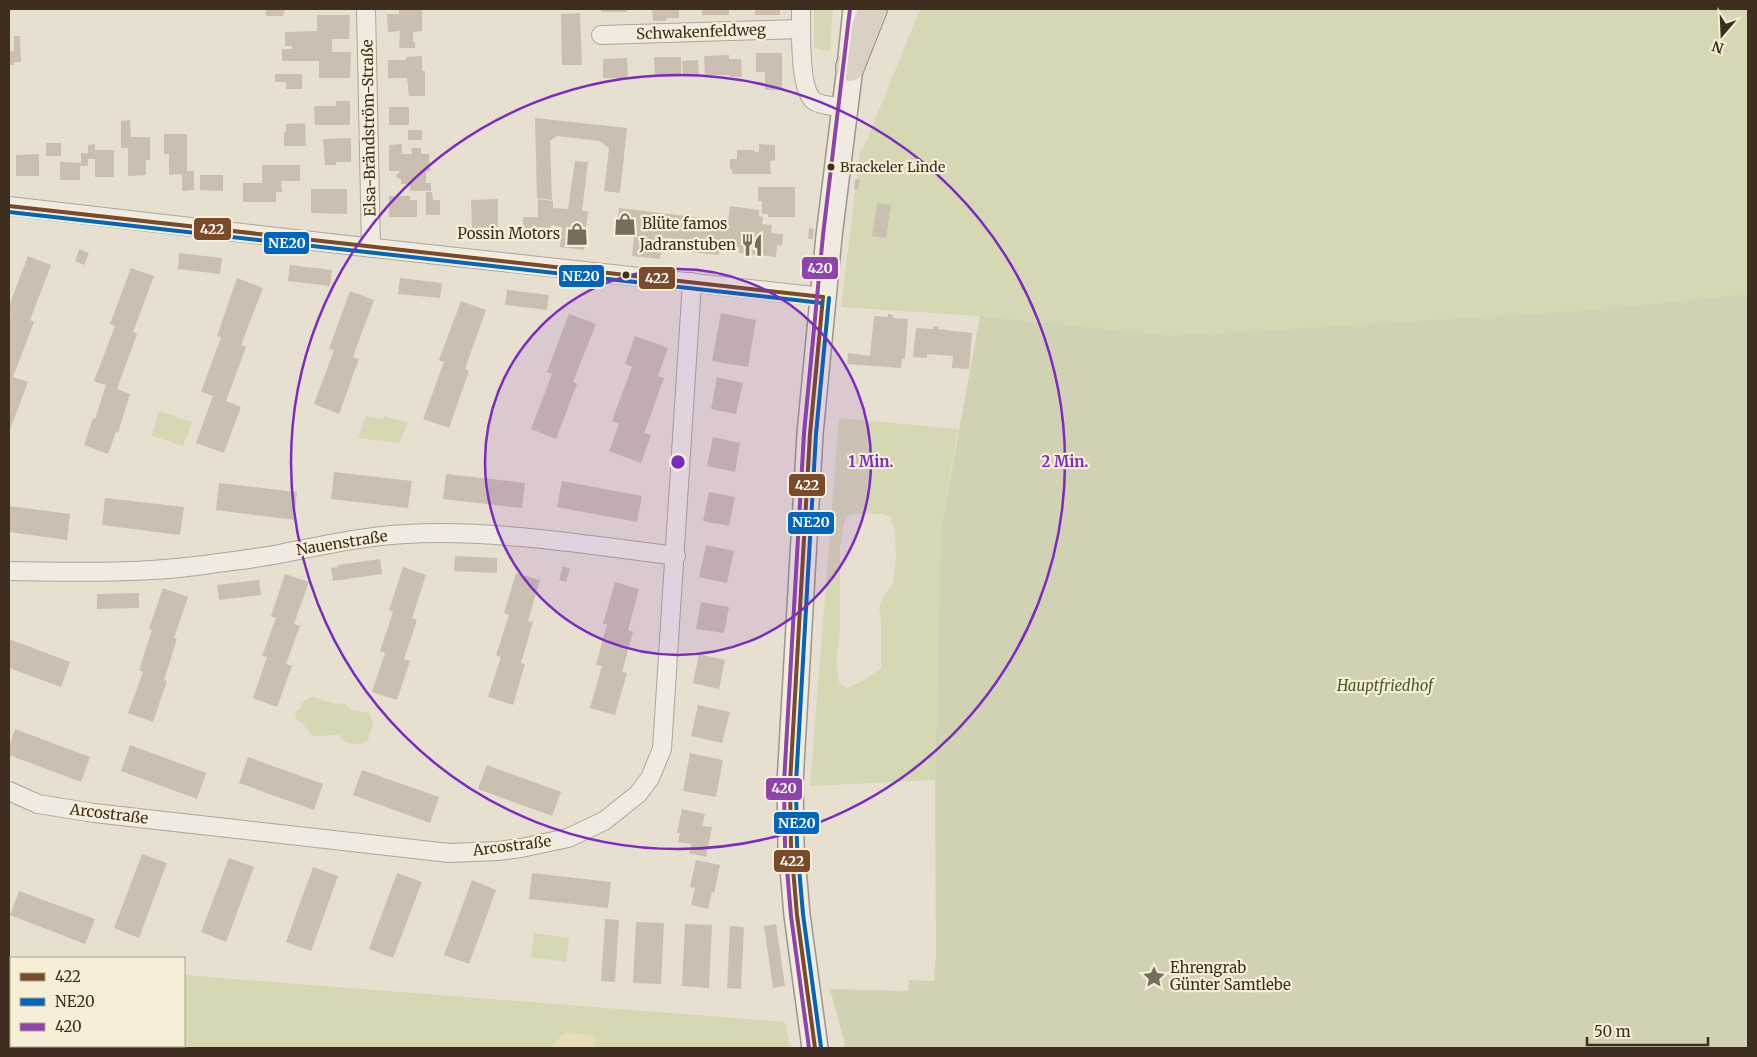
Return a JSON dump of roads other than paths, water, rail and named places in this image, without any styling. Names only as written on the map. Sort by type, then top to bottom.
[{"type":"highway","points":[[850,67],[873,9]]},
{"type":"main road","points":[[815,1048],[797,915],[790,783],[810,443],[823,297],[856,9]]},
{"type":"street","name":"Elsa-Brändström-Straße","points":[[366,9],[371,248]]},
{"type":"street","points":[[801,9],[802,59],[808,95],[815,102],[845,108]]},
{"type":"street","name":"Schwakenfeldweg","points":[[601,35],[801,30]]},
{"type":"street","points":[[9,206],[371,248],[823,297]]},
{"type":"street","name":"Arcostraße","points":[[9,790],[38,804],[94,813],[449,853],[521,848],[568,838],[604,821],[638,794],[650,778],[662,750],[676,556],[692,282]]},
{"type":"street","name":"Nauenstraße","points":[[9,571],[89,573],[156,570],[276,555],[360,539],[431,533],[520,537],[676,556]]},
{"type":"place","name":"Brackeler Linde","points":[[831,167]]},
{"type":"place","name":"Blüte famos","points":[[625,224]]},
{"type":"place","name":"Possin Motors","points":[[577,234]]},
{"type":"place","name":"Jadranstuben","points":[[752,245]]},
{"type":"place","name":"Ehrengrab Günter Samtlebe","points":[[1154,977]]},
{"type":"park label","name":"Hauptfriedhof","points":[[1385,686]]}]
